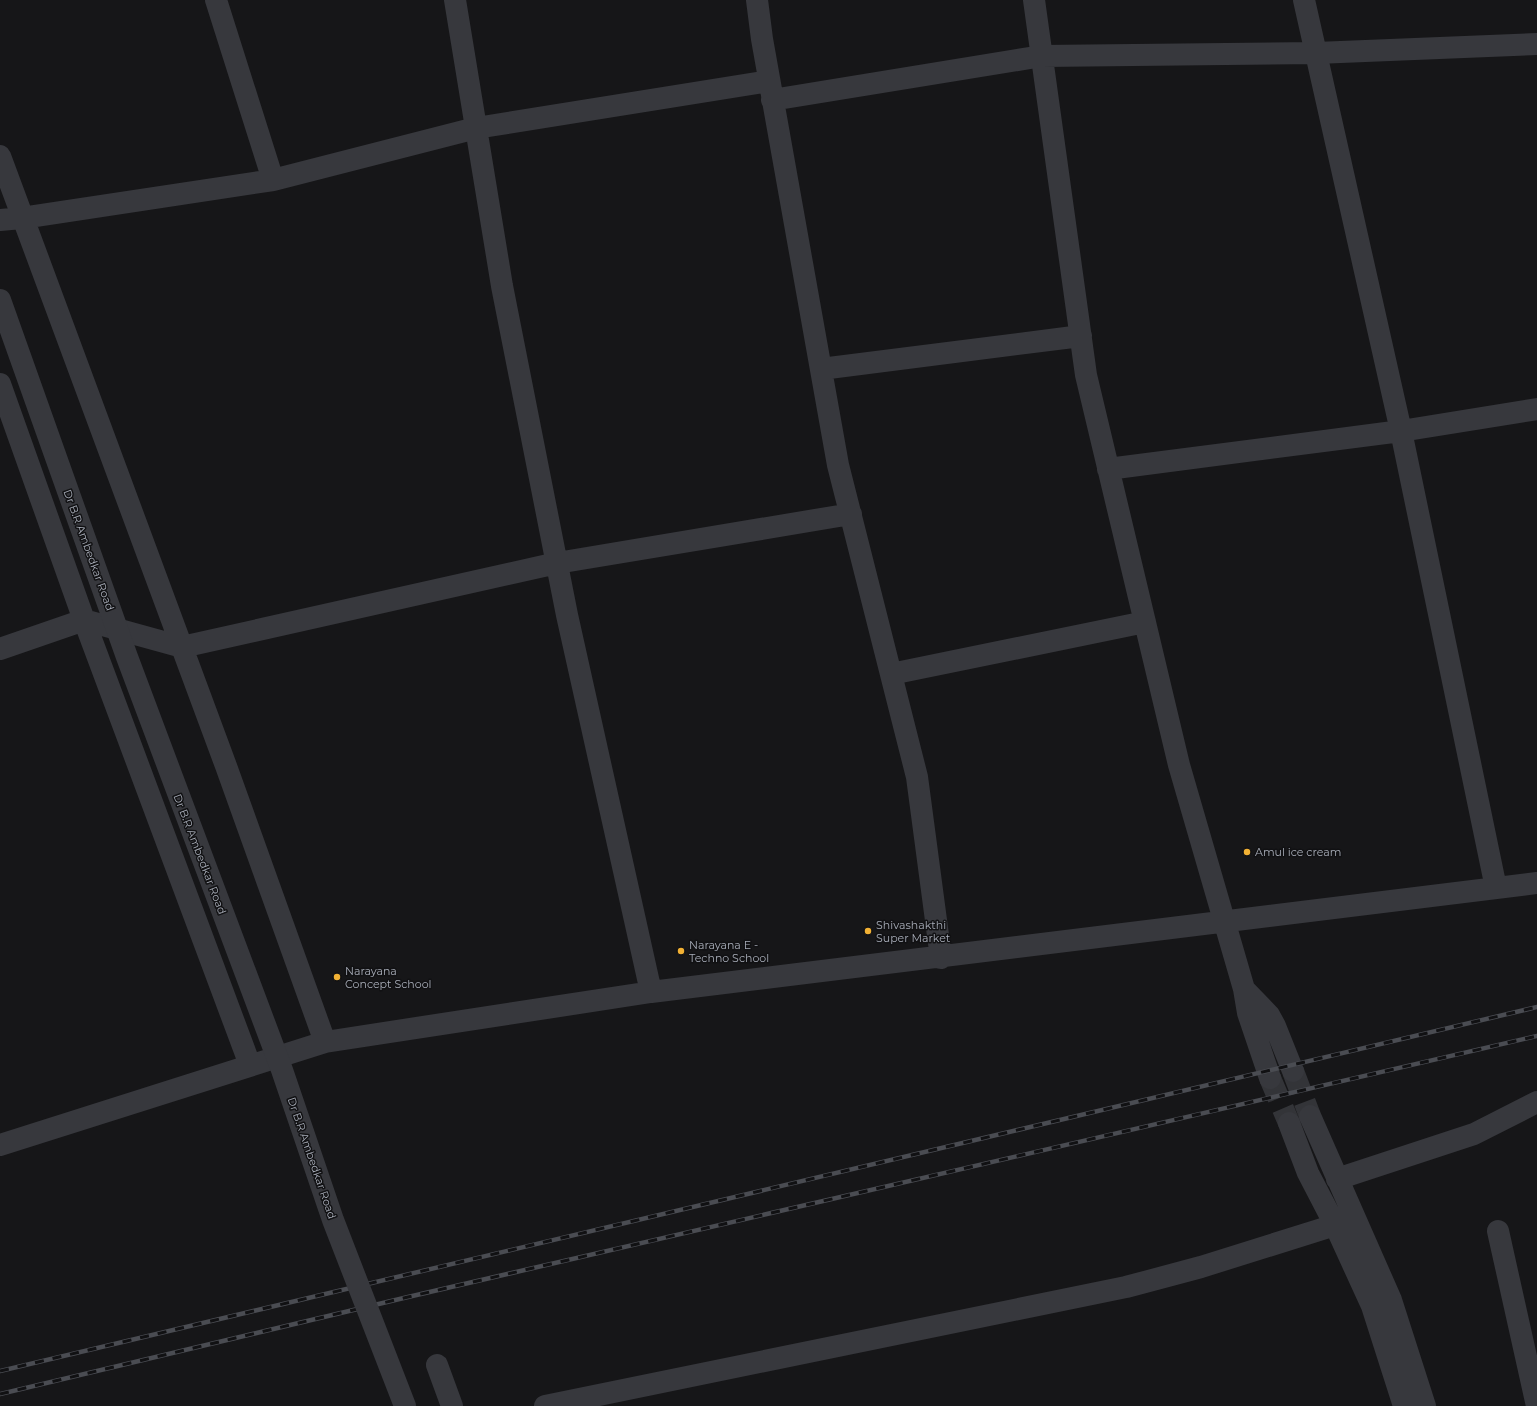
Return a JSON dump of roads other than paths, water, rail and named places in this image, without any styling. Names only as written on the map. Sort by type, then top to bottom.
[{"type":"street","points":[[216,0],[272,180]]},
{"type":"street","points":[[455,0],[502,286],[557,563],[651,992]]},
{"type":"street","points":[[757,0],[771,91],[838,465],[917,777],[941,958]]},
{"type":"street","points":[[1034,0],[1086,375],[1179,765],[1244,989],[1248,1013],[1270,1078]]},
{"type":"street","points":[[1304,0],[1400,431],[1496,888]]},
{"type":"street","points":[[0,220],[22,218],[272,180],[476,128],[1042,56],[1316,53],[1537,44]]},
{"type":"street","points":[[0,156],[182,646],[325,1042]]},
{"type":"street","name":"Dr B.R Ambedkar Road","points":[[0,300],[127,657],[282,1070],[333,1220],[405,1406]]},
{"type":"street","points":[[821,369],[1081,336]]},
{"type":"street","points":[[0,384],[84,620],[250,1065]]},
{"type":"street","points":[[1108,469],[1400,431],[1537,409]]},
{"type":"street","points":[[0,649],[84,620],[182,646],[557,563],[851,514]]},
{"type":"street","points":[[891,674],[1145,622]]},
{"type":"street","points":[[0,1145],[325,1042],[651,992],[941,958],[1537,883]]},
{"type":"street","points":[[1244,989],[1269,1015],[1293,1071]]},
{"type":"street","points":[[1337,1179],[1474,1134],[1537,1102]]},
{"type":"street","points":[[1310,1116],[1391,1300],[1425,1406]]},
{"type":"street","points":[[1289,1123],[1308,1173],[1335,1225],[1372,1306],[1404,1406]]},
{"type":"street","points":[[545,1406],[1126,1287],[1201,1267],[1335,1225]]},
{"type":"street","points":[[1498,1231],[1537,1406]]},
{"type":"street","points":[[436,1365],[452,1406]]},
{"type":"tunnel","points":[[1293,1071],[1310,1116]]},
{"type":"tunnel","points":[[1270,1078],[1289,1123]]},
{"type":"railway","points":[[0,1371],[1537,1007]]},
{"type":"railway","points":[[0,1394],[408,1297],[1537,1036]]},
{"type":"place","name":"Amul ice cream","points":[[1247,852]]},
{"type":"place","name":"Shivashakthi Super Market","points":[[868,931]]},
{"type":"place","name":"Narayana E - Techno School","points":[[681,951]]},
{"type":"place","name":"Narayana Concept School","points":[[337,977]]}]
